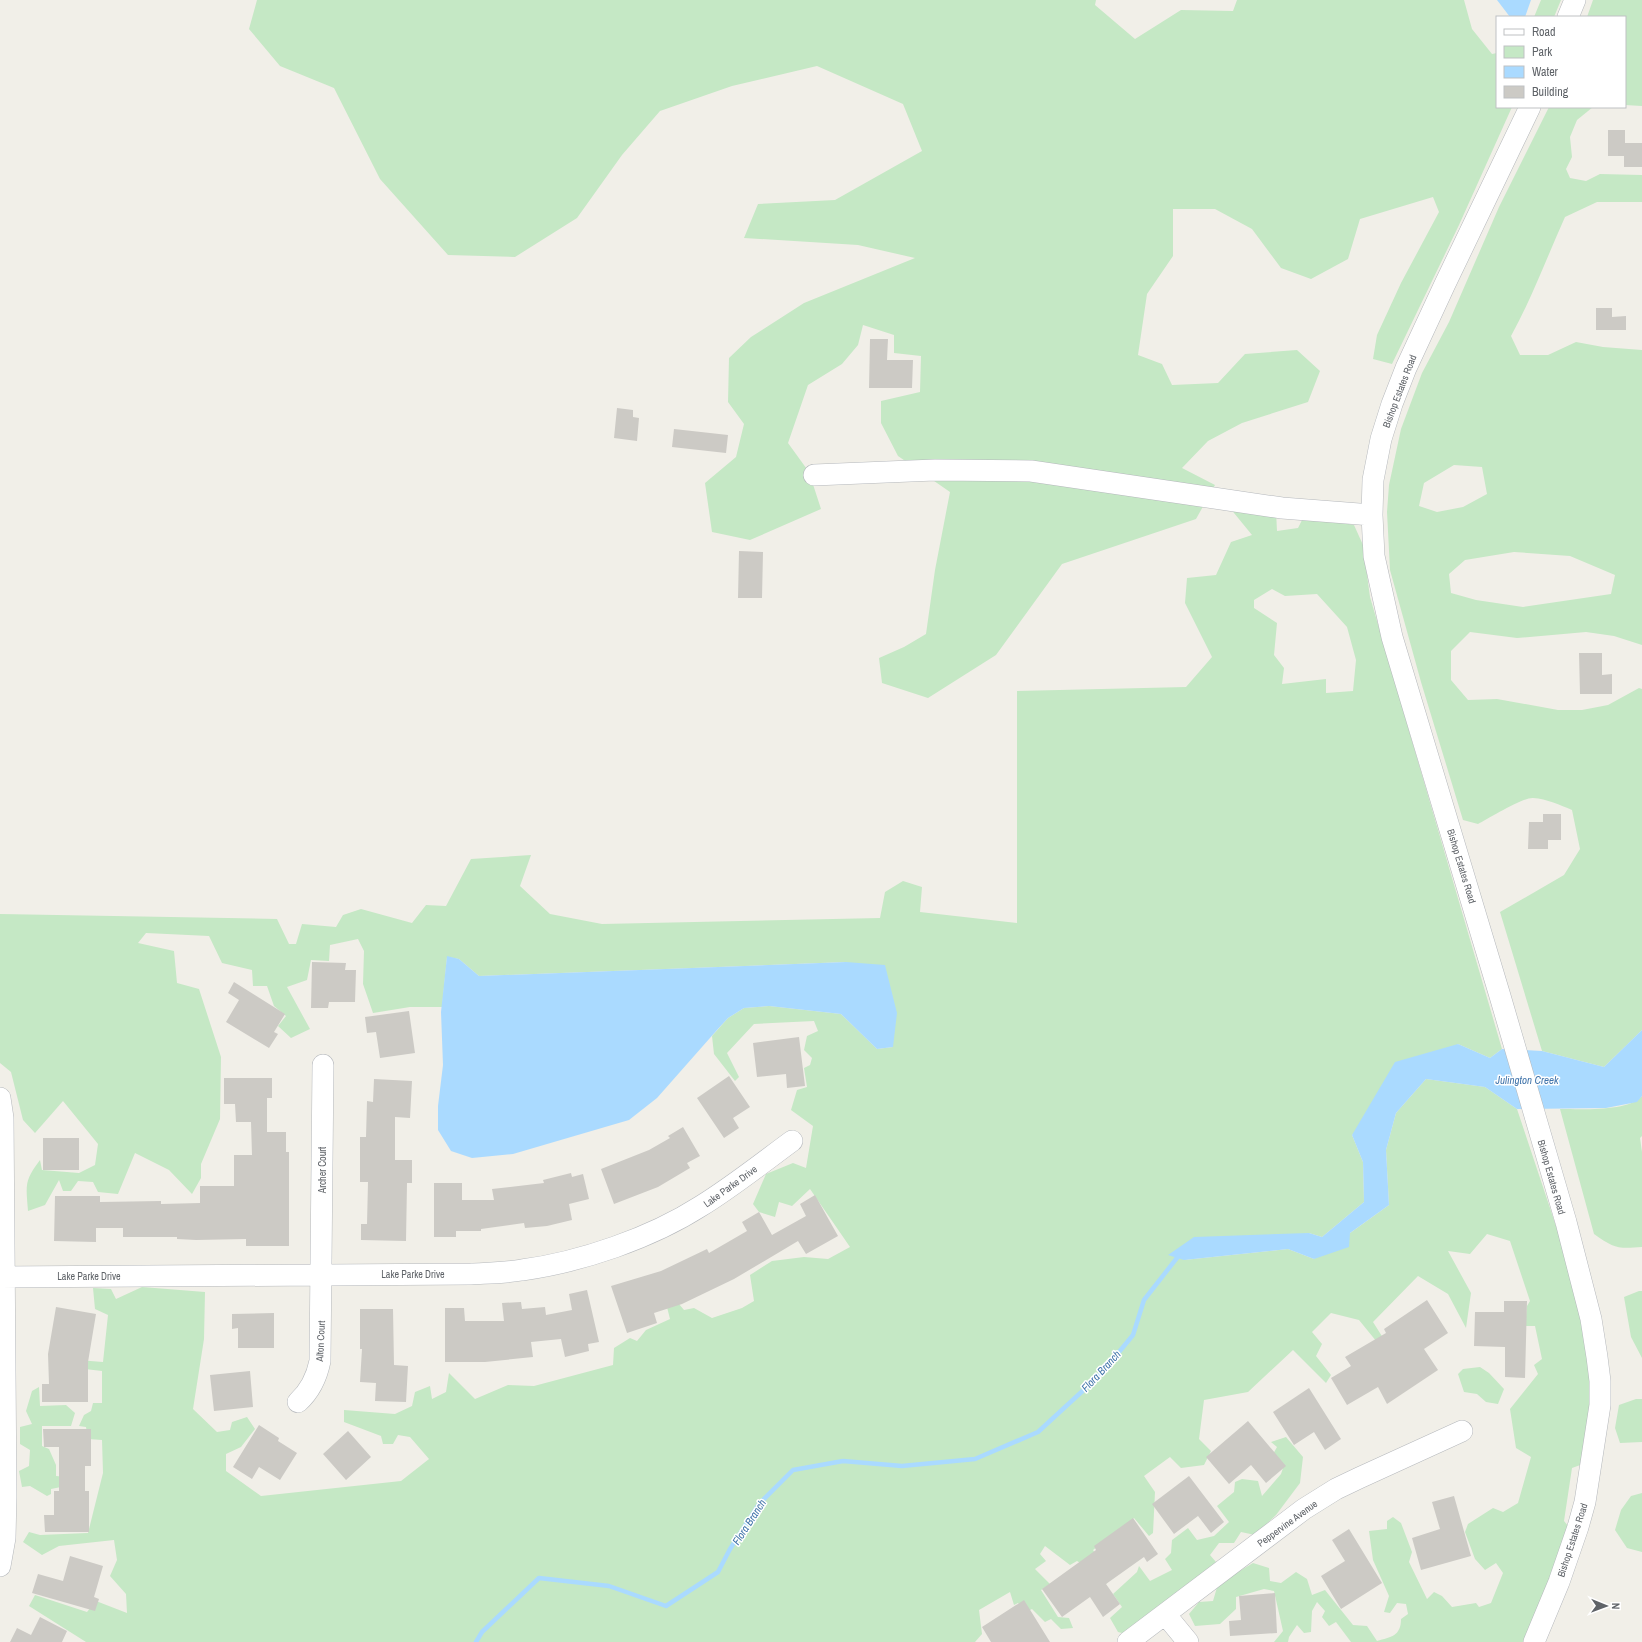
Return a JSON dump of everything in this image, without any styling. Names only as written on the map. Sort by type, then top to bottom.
[{"type":"street","points":[[1568,16],[1575,0]]},
{"type":"street","name":"Bishop Estates Road","points":[[1530,108],[1445,284],[1406,368],[1392,404],[1381,439],[1373,480],[1372,515],[1374,556],[1392,637],[1539,1131],[1591,1319],[1600,1381],[1600,1405],[1590,1472],[1578,1527],[1559,1582],[1534,1642]]},
{"type":"street","points":[[814,475],[935,470],[1031,471],[1282,508],[1372,515]]},
{"type":"street","name":"Archer Court","points":[[322,1065],[322,1275]]},
{"type":"street","points":[[0,1098],[3,1118],[3,1496],[5,1538],[0,1566]]},
{"type":"street","name":"Lake Parke Drive","points":[[2,1277],[471,1274],[522,1270],[572,1260],[608,1249],[656,1230],[700,1207],[792,1141]]},
{"type":"street","name":"Alton Court","points":[[298,1402],[310,1388],[318,1372],[320,1361],[322,1275]]},
{"type":"street","name":"Peppervine Avenue","points":[[1128,1642],[1304,1509],[1336,1489],[1358,1478],[1462,1431]]},
{"type":"street","points":[[1165,1614],[1188,1642]]},
{"type":"green space","points":[[257,0],[1096,0],[1095,5],[1135,39],[1181,10],[1233,11],[1237,0],[1464,0],[1472,29],[1492,54],[1496,53],[1496,108],[1512,108],[1459,225],[1392,364],[1373,359],[1377,335],[1401,283],[1439,212],[1433,197],[1360,219],[1348,259],[1311,279],[1281,268],[1252,229],[1215,209],[1173,209],[1173,256],[1147,294],[1138,355],[1162,364],[1172,385],[1218,383],[1245,354],[1297,350],[1320,371],[1308,402],[1242,423],[1208,441],[1182,468],[1215,485],[1196,519],[1062,564],[996,655],[928,698],[882,683],[879,658],[904,647],[926,634],[935,570],[950,492],[898,456],[881,423],[881,401],[920,392],[921,356],[894,353],[894,335],[863,325],[858,345],[842,364],[808,385],[788,443],[809,472],[821,509],[750,540],[712,532],[705,483],[736,457],[744,424],[728,402],[729,358],[751,337],[804,303],[915,258],[858,245],[744,238],[758,204],[835,200],[922,151],[903,104],[817,66],[732,86],[660,111],[622,155],[577,218],[515,257],[448,255],[380,179],[334,88],[280,66],[249,29]]},
{"type":"green space","points":[[1541,0],[1561,0],[1554,16],[1534,16]]},
{"type":"green space","points":[[1593,0],[1642,0],[1642,106],[1626,105],[1626,16],[1587,16]]},
{"type":"green space","points":[[1548,108],[1592,108],[1577,120],[1570,137],[1572,157],[1566,169],[1570,178],[1586,181],[1600,174],[1642,175],[1642,202],[1597,202],[1565,217],[1533,292],[1511,336],[1520,355],[1548,355],[1576,342],[1603,347],[1642,350],[1642,645],[1614,636],[1586,632],[1517,638],[1470,632],[1451,651],[1451,680],[1468,700],[1497,699],[1558,710],[1582,710],[1608,705],[1639,688],[1642,689],[1642,1030],[1604,1067],[1542,1051],[1500,912],[1564,875],[1580,849],[1572,810],[1558,804],[1533,798],[1514,804],[1478,824],[1463,820],[1421,682],[1390,570],[1387,512],[1389,485],[1401,429],[1422,373],[1449,322],[1499,207]],"holes":[[[1454,465],[1482,467],[1487,494],[1463,507],[1437,512],[1419,506],[1424,483]],[[1514,552],[1570,556],[1615,575],[1611,594],[1523,607],[1476,600],[1451,593],[1449,574],[1465,560]]]},
{"type":"green space","points":[[1225,502],[1276,511],[1277,531],[1298,528],[1304,516],[1354,525],[1363,545],[1370,597],[1502,1049],[1490,1058],[1458,1044],[1352,1135],[1363,1162],[1364,1202],[1322,1237],[1309,1233],[1184,1260],[1288,1249],[1314,1259],[1389,1205],[1386,1150],[1396,1113],[1426,1079],[1485,1087],[1517,1109],[1577,1289],[1589,1365],[1593,1405],[1583,1464],[1572,1468],[1564,1521],[1569,1527],[1525,1642],[1351,1642],[1336,1622],[1329,1626],[1322,1617],[1325,1611],[1317,1602],[1312,1611],[1311,1632],[1304,1633],[1297,1625],[1289,1637],[1288,1642],[1274,1642],[1283,1631],[1274,1591],[1264,1589],[1236,1597],[1236,1609],[1220,1624],[1195,1626],[1189,1614],[1199,1602],[1213,1601],[1218,1584],[1253,1563],[1269,1568],[1270,1581],[1281,1583],[1296,1572],[1307,1579],[1312,1595],[1325,1590],[1353,1625],[1367,1626],[1377,1641],[1391,1637],[1399,1629],[1401,1619],[1408,1614],[1406,1604],[1397,1603],[1390,1613],[1384,1612],[1389,1596],[1373,1560],[1369,1531],[1387,1529],[1387,1521],[1393,1517],[1401,1523],[1412,1552],[1409,1562],[1427,1599],[1434,1592],[1442,1596],[1452,1607],[1476,1603],[1479,1607],[1491,1603],[1503,1573],[1496,1563],[1485,1570],[1475,1559],[1465,1532],[1468,1524],[1493,1508],[1503,1512],[1518,1503],[1531,1457],[1516,1448],[1510,1409],[1538,1374],[1534,1365],[1542,1359],[1535,1326],[1525,1326],[1527,1306],[1530,1301],[1510,1241],[1487,1234],[1470,1254],[1448,1251],[1471,1293],[1466,1328],[1448,1294],[1418,1276],[1373,1322],[1385,1341],[1381,1347],[1359,1320],[1331,1313],[1312,1332],[1322,1344],[1316,1356],[1331,1375],[1326,1383],[1293,1350],[1248,1392],[1204,1400],[1199,1439],[1211,1451],[1204,1465],[1181,1468],[1170,1457],[1144,1476],[1155,1492],[1153,1533],[1149,1536],[1134,1518],[1093,1550],[1111,1577],[1106,1584],[1097,1573],[1077,1561],[1070,1565],[1045,1546],[1040,1554],[1046,1561],[1035,1569],[1050,1584],[1041,1590],[1058,1617],[1069,1618],[1073,1628],[1061,1629],[1051,1619],[1045,1622],[1032,1609],[1026,1612],[1018,1603],[1014,1605],[1010,1592],[979,1610],[982,1634],[975,1642],[86,1642],[29,1606],[35,1595],[87,1612],[96,1601],[127,1613],[126,1594],[110,1576],[117,1560],[114,1540],[59,1546],[42,1555],[23,1542],[29,1532],[40,1535],[88,1533],[103,1473],[102,1440],[88,1439],[86,1427],[79,1426],[84,1415],[91,1411],[93,1403],[102,1403],[102,1371],[51,1365],[52,1358],[103,1362],[108,1315],[95,1309],[93,1288],[111,1289],[116,1299],[142,1287],[205,1292],[204,1339],[193,1409],[217,1432],[230,1430],[232,1422],[247,1417],[255,1429],[241,1447],[226,1454],[226,1471],[261,1496],[401,1481],[429,1459],[410,1437],[398,1435],[393,1444],[383,1444],[381,1436],[344,1422],[344,1410],[395,1414],[412,1406],[415,1392],[430,1386],[432,1399],[446,1392],[449,1373],[475,1399],[508,1385],[534,1386],[613,1365],[614,1348],[630,1338],[637,1341],[646,1330],[670,1319],[666,1303],[679,1304],[684,1310],[694,1308],[712,1318],[742,1308],[754,1301],[750,1275],[772,1261],[804,1257],[828,1259],[850,1247],[810,1189],[792,1206],[779,1202],[775,1217],[759,1212],[753,1204],[766,1174],[793,1163],[806,1168],[813,1126],[791,1110],[797,1090],[807,1087],[804,1068],[810,1065],[812,1058],[804,1050],[807,1036],[818,1031],[814,1021],[754,1024],[727,1053],[739,1077],[735,1081],[714,1054],[712,1036],[728,1018],[744,1008],[769,1006],[841,1014],[877,1049],[893,1047],[846,962],[479,976],[459,959],[447,957],[442,1007],[410,1007],[373,1013],[363,984],[364,951],[358,939],[330,945],[329,961],[311,960],[307,980],[287,987],[310,1029],[291,1038],[278,1026],[286,1016],[274,1006],[267,986],[253,986],[252,970],[222,963],[209,936],[146,933],[138,943],[174,951],[177,983],[199,989],[221,1057],[220,1119],[201,1164],[201,1178],[192,1194],[169,1170],[135,1153],[118,1194],[98,1192],[93,1182],[78,1181],[71,1191],[63,1191],[59,1180],[45,1205],[28,1211],[27,1184],[31,1173],[40,1160],[42,1170],[79,1173],[95,1165],[98,1144],[63,1101],[35,1133],[23,1120],[11,1072],[0,1063],[0,914],[277,919],[289,944],[296,944],[302,924],[336,927],[343,915],[361,909],[412,923],[426,905],[446,906],[471,859],[531,855],[520,886],[550,914],[602,924],[880,918],[885,892],[903,881],[922,887],[920,912],[1017,923],[1017,691],[1186,687],[1212,657],[1185,603],[1187,578],[1216,575],[1231,542],[1252,535]],"holes":[[[1272,589],[1285,596],[1317,594],[1347,627],[1356,660],[1353,691],[1326,693],[1326,679],[1282,684],[1284,668],[1274,655],[1277,623],[1254,608],[1254,600]]]},
{"type":"green space","points":[[1642,1096],[1642,1136],[1640,1138],[1642,1152],[1642,1247],[1627,1248],[1611,1245],[1594,1234],[1560,1109],[1615,1107],[1626,1105]]},
{"type":"green space","points":[[1642,1291],[1642,1358],[1631,1337],[1624,1297]]},
{"type":"green space","points":[[1480,1367],[1489,1373],[1504,1389],[1498,1404],[1486,1402],[1477,1394],[1464,1392],[1458,1374],[1463,1369]]},
{"type":"green space","points":[[39,1387],[40,1406],[66,1405],[75,1413],[71,1426],[42,1426],[42,1446],[49,1449],[56,1465],[56,1476],[78,1478],[61,1487],[51,1489],[51,1494],[47,1496],[30,1486],[22,1487],[19,1471],[29,1466],[30,1450],[20,1444],[20,1427],[32,1424],[26,1411],[32,1391]]},
{"type":"green space","points":[[1636,1399],[1642,1399],[1642,1442],[1620,1443],[1615,1428],[1619,1405]]},
{"type":"green space","points":[[1286,1437],[1303,1457],[1300,1483],[1276,1515],[1255,1535],[1241,1532],[1234,1543],[1219,1543],[1210,1555],[1216,1562],[1126,1634],[1118,1632],[1110,1618],[1122,1607],[1113,1594],[1137,1572],[1139,1566],[1150,1581],[1172,1570],[1165,1559],[1171,1553],[1172,1540],[1188,1528],[1197,1540],[1214,1536],[1229,1522],[1217,1506],[1234,1492],[1235,1482],[1242,1479],[1258,1481],[1262,1496],[1281,1474],[1283,1468],[1272,1456],[1277,1447],[1271,1442]]},
{"type":"green space","points":[[1642,1493],[1642,1552],[1627,1548],[1615,1530],[1621,1510],[1631,1496]]},
{"type":"water","points":[[1497,0],[1531,0],[1525,16],[1509,16]]},
{"type":"water","points":[[447,956],[459,959],[479,976],[846,962],[885,965],[897,1013],[893,1047],[877,1049],[841,1014],[769,1006],[744,1008],[728,1018],[657,1098],[629,1120],[513,1154],[472,1158],[451,1151],[438,1130],[438,1106],[443,1065],[441,1012]]},
{"type":"water","name":"Julington Creek","points":[[1642,1030],[1642,1096],[1637,1102],[1606,1108],[1517,1109],[1485,1087],[1426,1079],[1396,1113],[1386,1150],[1389,1205],[1350,1233],[1349,1247],[1314,1259],[1288,1249],[1184,1260],[1168,1255],[1194,1237],[1309,1233],[1322,1237],[1364,1202],[1363,1162],[1352,1135],[1395,1062],[1458,1044],[1490,1058],[1502,1049],[1542,1051],[1604,1067]]},
{"type":"building","points":[[1608,130],[1625,130],[1625,143],[1642,143],[1642,167],[1624,167],[1624,156],[1608,156]]},
{"type":"building","points":[[1596,308],[1612,308],[1612,317],[1626,316],[1626,330],[1596,330]]},
{"type":"building","points":[[870,339],[888,339],[887,360],[913,360],[912,388],[869,388]]},
{"type":"building","points":[[617,408],[633,410],[633,417],[639,418],[637,441],[614,438]]},
{"type":"building","points":[[674,429],[728,435],[726,453],[672,447]]},
{"type":"building","points":[[739,551],[763,552],[762,598],[738,598]]},
{"type":"building","points":[[1579,653],[1602,653],[1602,675],[1612,674],[1612,694],[1580,694]]},
{"type":"building","points":[[1543,814],[1561,814],[1561,840],[1548,840],[1548,849],[1528,849],[1529,822],[1543,822]]},
{"type":"building","points":[[312,962],[346,963],[345,970],[356,970],[355,1002],[329,1002],[328,1008],[311,1008]]},
{"type":"building","points":[[234,982],[285,1014],[274,1032],[278,1034],[269,1048],[226,1022],[239,1000],[228,993]]},
{"type":"building","points":[[409,1011],[415,1053],[380,1058],[376,1032],[367,1033],[365,1017]]},
{"type":"building","points":[[799,1037],[805,1086],[787,1088],[786,1074],[757,1077],[753,1043]]},
{"type":"building","points":[[729,1076],[750,1107],[733,1118],[739,1128],[724,1138],[697,1098]]},
{"type":"building","points":[[224,1078],[272,1078],[272,1098],[267,1098],[267,1132],[286,1132],[286,1152],[289,1152],[289,1246],[246,1246],[246,1239],[196,1240],[177,1239],[177,1237],[123,1237],[123,1228],[96,1228],[96,1242],[54,1241],[55,1196],[100,1196],[100,1202],[161,1201],[161,1204],[200,1203],[200,1186],[234,1186],[234,1155],[252,1155],[251,1122],[236,1122],[235,1104],[224,1104]]},
{"type":"building","points":[[374,1079],[412,1081],[410,1118],[395,1117],[395,1160],[412,1160],[412,1183],[407,1183],[406,1241],[361,1240],[361,1224],[367,1224],[368,1182],[360,1182],[360,1137],[366,1137],[367,1101],[373,1102]]},
{"type":"building","points":[[683,1127],[700,1156],[687,1163],[690,1168],[658,1187],[614,1204],[601,1169],[649,1150],[670,1138],[668,1136]]},
{"type":"building","points":[[43,1138],[79,1138],[79,1170],[43,1170]]},
{"type":"building","points":[[571,1173],[572,1177],[583,1174],[589,1199],[569,1204],[572,1220],[547,1226],[525,1228],[524,1223],[481,1229],[481,1231],[456,1231],[456,1237],[434,1237],[434,1183],[462,1183],[462,1200],[494,1200],[492,1189],[544,1183],[543,1180]]},
{"type":"building","points":[[815,1195],[838,1236],[806,1254],[798,1241],[734,1279],[682,1304],[654,1313],[657,1323],[627,1333],[611,1286],[661,1271],[707,1249],[709,1253],[747,1231],[742,1222],[759,1212],[772,1235],[806,1216],[800,1204]]},
{"type":"building","points":[[587,1290],[599,1342],[588,1344],[589,1351],[565,1357],[561,1339],[531,1342],[533,1357],[485,1362],[445,1362],[445,1308],[464,1308],[465,1321],[504,1321],[502,1303],[521,1302],[522,1309],[545,1307],[546,1315],[572,1310],[569,1294]]},
{"type":"building","points":[[1427,1300],[1448,1333],[1424,1349],[1438,1370],[1387,1404],[1378,1387],[1347,1405],[1331,1378],[1351,1366],[1345,1357],[1386,1333],[1384,1329]]},
{"type":"building","points":[[1504,1301],[1527,1301],[1525,1378],[1505,1377],[1505,1347],[1474,1346],[1475,1312],[1504,1312]]},
{"type":"building","points":[[56,1307],[96,1314],[88,1362],[88,1402],[42,1402],[42,1384],[49,1384],[48,1354]]},
{"type":"building","points":[[360,1309],[393,1309],[394,1365],[408,1366],[406,1402],[375,1401],[376,1383],[360,1382],[362,1349],[360,1349]]},
{"type":"building","points":[[274,1313],[274,1348],[238,1348],[238,1328],[232,1329],[232,1314]]},
{"type":"building","points":[[250,1371],[253,1407],[214,1411],[210,1375]]},
{"type":"building","points":[[1309,1388],[1341,1439],[1325,1450],[1314,1432],[1294,1445],[1273,1412]]},
{"type":"building","points":[[1248,1421],[1286,1466],[1266,1483],[1251,1465],[1229,1484],[1206,1457]]},
{"type":"building","points":[[259,1425],[279,1438],[278,1441],[297,1453],[280,1480],[259,1467],[252,1479],[233,1467]]},
{"type":"building","points":[[43,1429],[91,1429],[91,1466],[85,1466],[85,1491],[89,1491],[89,1532],[45,1532],[44,1515],[54,1515],[54,1491],[59,1491],[59,1447],[44,1447]]},
{"type":"building","points":[[348,1431],[371,1457],[346,1480],[323,1454]]},
{"type":"building","points":[[1189,1476],[1224,1522],[1211,1533],[1198,1516],[1174,1534],[1152,1504]]},
{"type":"building","points":[[1454,1496],[1471,1556],[1421,1570],[1412,1538],[1440,1529],[1432,1502]]},
{"type":"building","points":[[1133,1518],[1158,1554],[1147,1562],[1144,1557],[1106,1584],[1120,1604],[1103,1617],[1090,1597],[1062,1617],[1042,1589],[1096,1550],[1094,1546]]},
{"type":"building","points":[[1349,1529],[1382,1583],[1341,1609],[1321,1576],[1345,1561],[1332,1540]]},
{"type":"building","points":[[70,1556],[103,1566],[94,1597],[99,1599],[95,1611],[32,1593],[38,1574],[63,1581]]},
{"type":"building","points":[[1275,1593],[1277,1633],[1230,1636],[1229,1621],[1241,1620],[1239,1596]]},
{"type":"building","points":[[1024,1600],[1050,1642],[991,1642],[982,1627]]},
{"type":"building","points":[[40,1617],[67,1631],[62,1642],[10,1642],[17,1628],[31,1635]]},
{"type":"waterway","name":"Flora Branch","points":[[476,1642],[482,1632],[539,1578],[609,1586],[666,1606],[718,1572],[730,1549],[759,1504],[793,1470],[843,1461],[902,1466],[975,1459],[1038,1432],[1101,1374],[1133,1335],[1144,1300],[1180,1254]]}]
